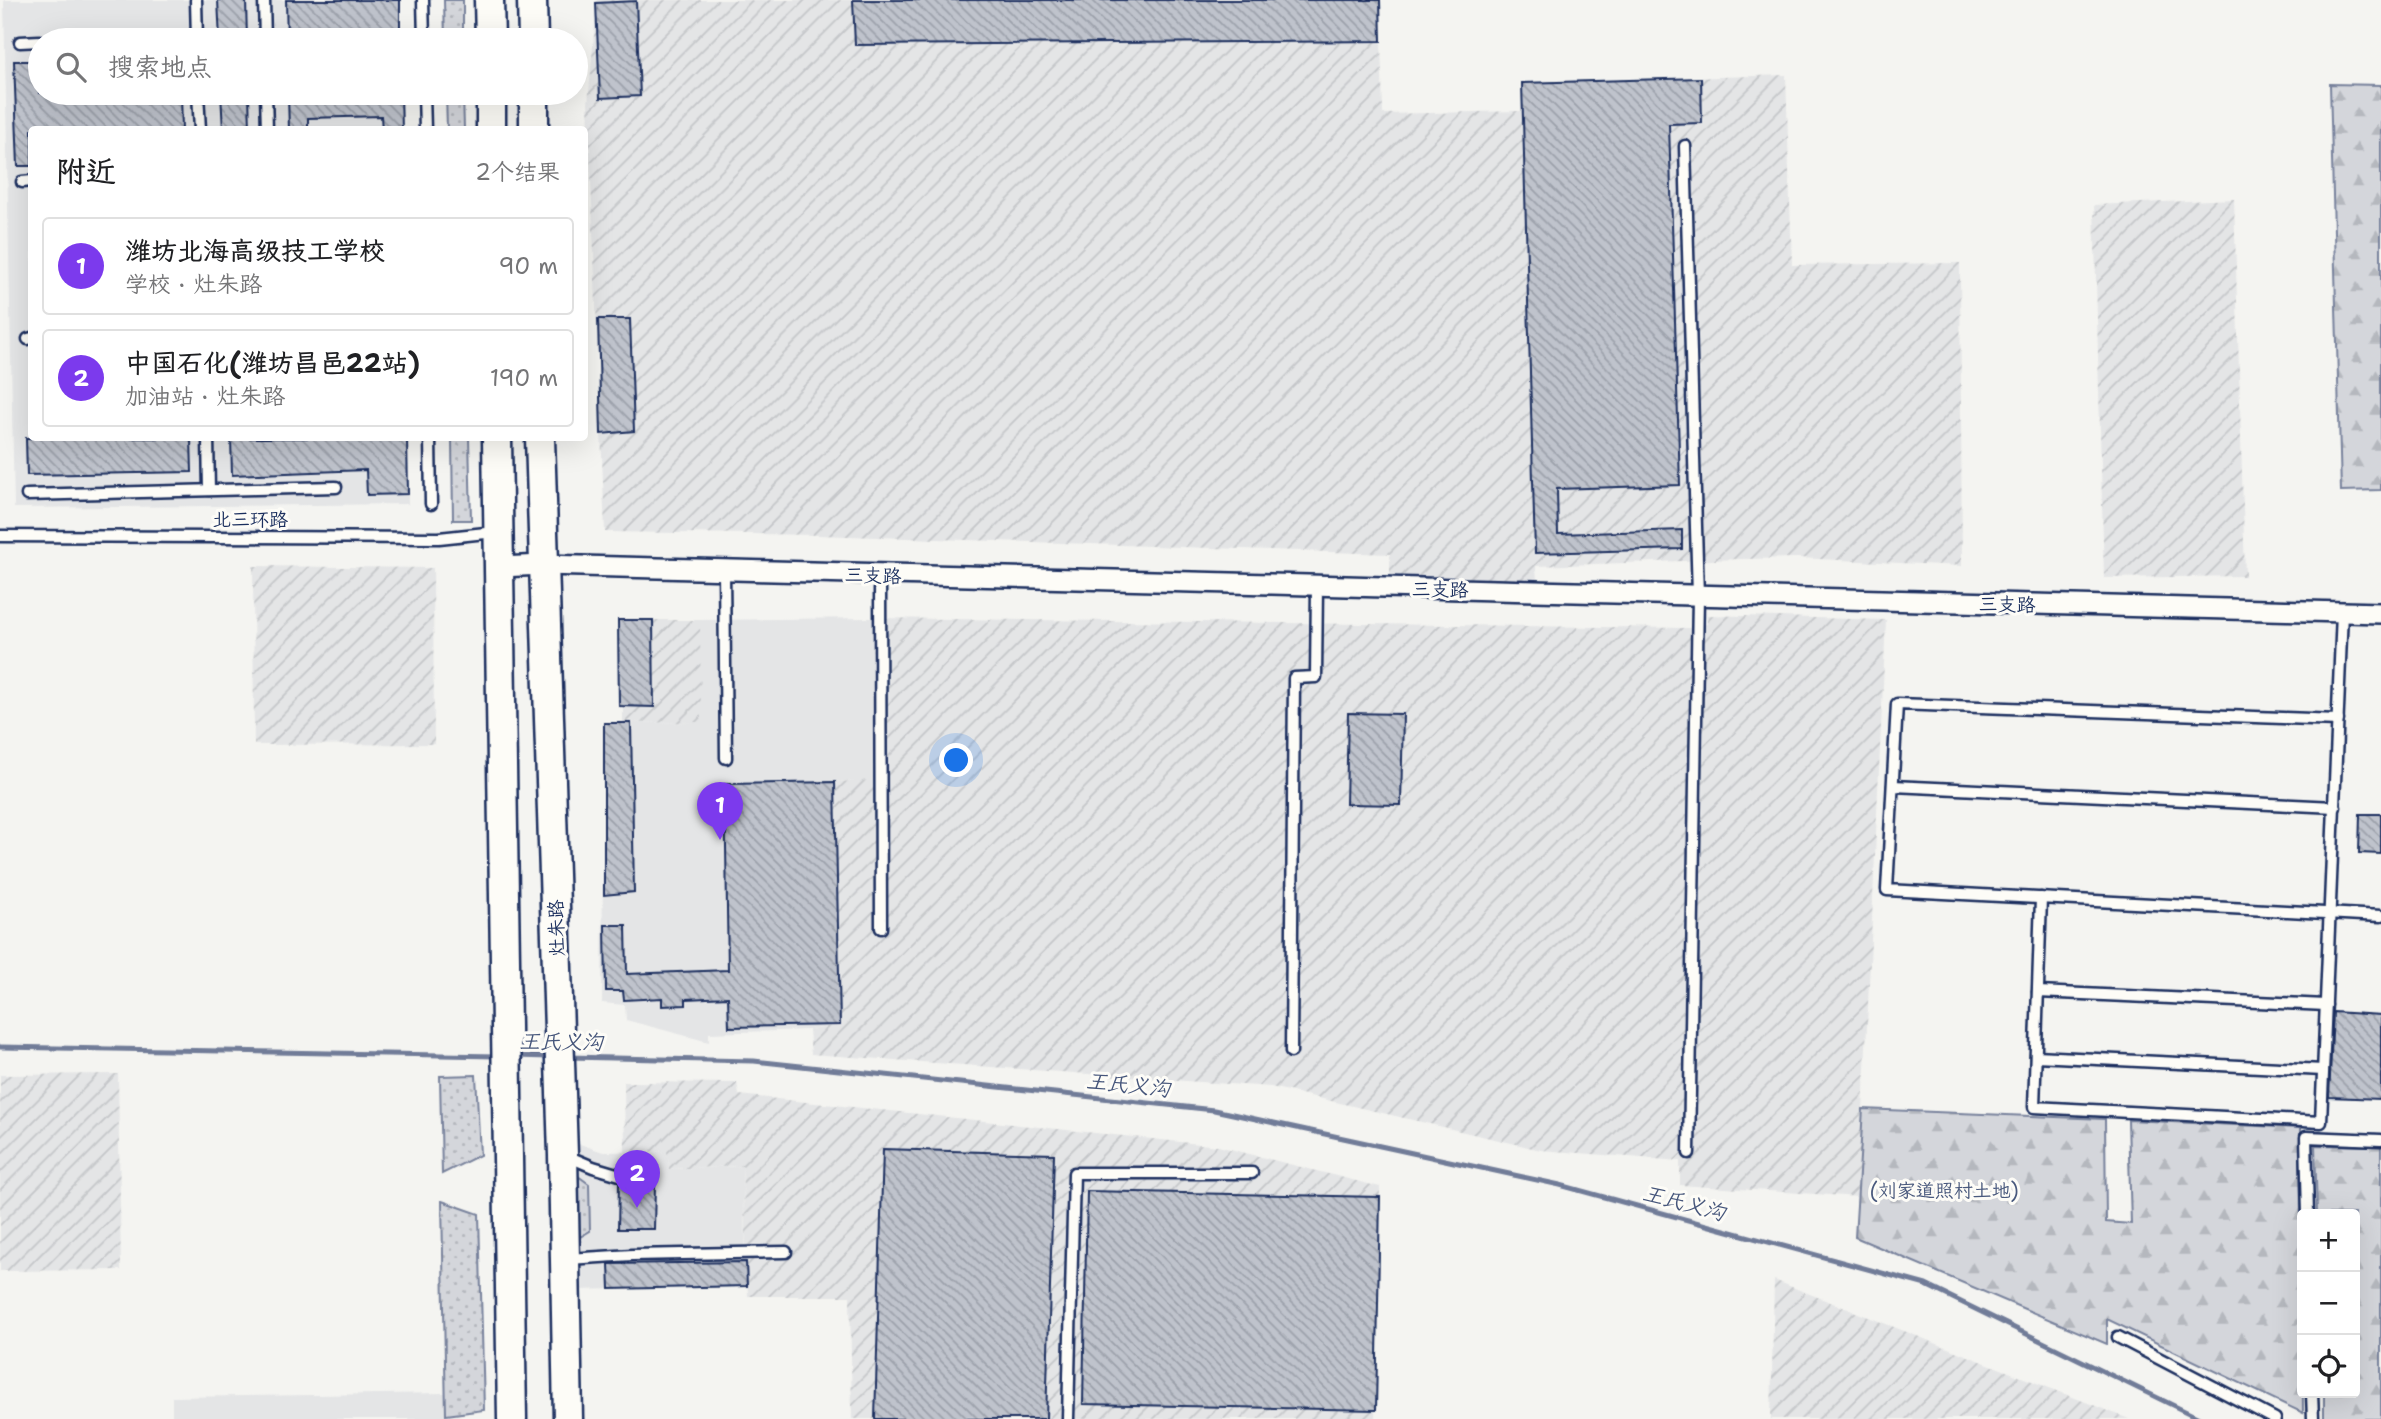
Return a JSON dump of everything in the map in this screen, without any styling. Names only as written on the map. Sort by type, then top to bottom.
[{"type":"main road","points":[[489,0],[489,28]]},
{"type":"main road","points":[[532,0],[533,28]]},
{"type":"main road","points":[[491,105],[491,126]]},
{"type":"main road","points":[[534,105],[534,126]]},
{"type":"main road","points":[[497,441],[512,1419]]},
{"type":"main road","name":"灶朱路","points":[[540,441],[542,565],[564,1155],[568,1419]]},
{"type":"street","name":"三支路","points":[[500,567],[542,565],[2381,613]]},
{"type":"lane","points":[[196,0],[197,28]]},
{"type":"lane","points":[[264,0],[265,28]]},
{"type":"lane","points":[[423,0],[424,28]]},
{"type":"lane","points":[[20,42],[28,42]]},
{"type":"lane","points":[[199,105],[200,126]]},
{"type":"lane","points":[[266,105],[267,126]]},
{"type":"lane","points":[[424,105],[425,126]]},
{"type":"lane","points":[[1685,146],[1698,596],[1689,1153]]},
{"type":"lane","points":[[208,441],[209,491]]},
{"type":"lane","points":[[430,441],[431,503]]},
{"type":"lane","points":[[27,495],[336,487]]},
{"type":"lane","name":"北三环路","points":[[0,536],[439,538],[499,531]]},
{"type":"lane","points":[[724,571],[726,758]]},
{"type":"lane","points":[[880,575],[881,928]]},
{"type":"lane","points":[[1291,1052],[1294,678],[1317,677],[1317,586]]},
{"type":"lane","points":[[2041,898],[2034,1107],[2321,1122],[2342,612]]},
{"type":"lane","points":[[2338,720],[1897,704],[1887,890],[2381,916]]},
{"type":"lane","points":[[1893,786],[2334,807]]},
{"type":"lane","points":[[2038,992],[2326,1005]]},
{"type":"lane","points":[[2036,1056],[2323,1070]]},
{"type":"lane","points":[[2308,1209],[2306,1137],[2381,1140]]},
{"type":"lane","points":[[564,1155],[630,1178]]},
{"type":"lane","points":[[1068,1419],[1074,1173],[1252,1173]]},
{"type":"lane","points":[[564,1260],[632,1255],[786,1252]]},
{"type":"lane","points":[[2118,1337],[2275,1419]]},
{"type":"lane","points":[[2312,1398],[2313,1419]]},
{"type":"shaded area","points":[[4,0],[400,0],[401,28],[28,28],[28,105],[401,105],[402,126],[28,126],[28,441],[407,441],[408,504],[14,508]]},
{"type":"shaded area","points":[[597,0],[1380,0],[1383,114],[1522,111],[1522,83],[1786,75],[1792,265],[1960,263],[1962,566],[1798,558],[1741,559],[1536,566],[1537,581],[1390,581],[1390,554],[818,535],[605,532],[588,104]]},
{"type":"shaded area","points":[[2234,199],[2245,576],[2104,578],[2094,205]]},
{"type":"shaded area","points":[[253,566],[433,568],[434,744],[254,745]]},
{"type":"shaded area","points":[[1707,615],[1886,620],[1859,1197],[1680,1185],[1680,1161],[1541,1150],[1271,1087],[811,1054],[809,1030],[840,1025],[835,782],[874,780],[872,618],[1688,628],[1707,624]]},
{"type":"shaded area","points":[[872,618],[874,781],[835,782],[840,1025],[809,1030],[709,1033],[709,1042],[626,1020],[625,1005],[602,1003],[604,723],[700,722],[700,620]]},
{"type":"shaded area","points":[[653,620],[700,620],[701,722],[623,723],[623,706],[654,706]]},
{"type":"shaded area","points":[[118,1074],[121,1270],[0,1271],[0,1075]]},
{"type":"shaded area","points":[[624,1082],[737,1083],[739,1095],[1218,1146],[1380,1187],[1375,1419],[852,1419],[850,1296],[748,1296],[742,1166],[669,1169],[667,1151],[625,1152]]},
{"type":"shaded area","points":[[574,1142],[603,1152],[668,1151],[669,1169],[742,1166],[747,1286],[576,1290]]},
{"type":"shaded area","points":[[1774,1280],[2129,1419],[1771,1419]]},
{"type":"shaded area","points":[[446,1393],[446,1419],[172,1419],[172,1397]]},
{"type":"green space","points":[[444,0],[463,0],[463,28],[445,28]]},
{"type":"green space","points":[[2330,84],[2381,85],[2381,490],[2341,491]]},
{"type":"green space","points":[[446,105],[463,105],[464,126],[447,126]]},
{"type":"green space","points":[[452,441],[469,441],[471,520],[453,520]]},
{"type":"green space","points":[[476,1075],[480,1155],[442,1174],[440,1076]]},
{"type":"green space","name":"(刘家道照村土地)","points":[[1863,1109],[2105,1119],[2106,1222],[2131,1224],[2128,1120],[2300,1128],[2297,1398],[2303,1398],[2303,1413],[2107,1319],[2107,1344],[1855,1237]]},
{"type":"green space","points":[[2315,1145],[2381,1146],[2381,1419],[2324,1419],[2324,1398],[2360,1398],[2360,1209],[2317,1209]]},
{"type":"green space","points":[[574,1173],[589,1184],[590,1231],[575,1240]]},
{"type":"green space","points":[[442,1201],[479,1214],[484,1410],[446,1415]]},
{"type":"building","points":[[218,0],[246,0],[247,28],[219,28]]},
{"type":"building","points":[[286,0],[400,0],[400,28],[287,28]]},
{"type":"building","points":[[853,0],[1380,0],[1381,41],[855,45]]},
{"type":"building","points":[[636,1],[640,96],[600,98],[596,3]]},
{"type":"building","points":[[14,61],[28,61],[28,105],[181,105],[182,126],[28,126],[28,166],[18,166]]},
{"type":"building","points":[[1701,78],[1702,123],[1669,124],[1680,485],[1557,489],[1558,534],[1682,530],[1682,549],[1535,553],[1522,83]]},
{"type":"building","points":[[222,105],[249,105],[250,126],[223,126]]},
{"type":"building","points":[[288,105],[401,105],[402,126],[382,126],[381,116],[308,118],[308,126],[289,126]]},
{"type":"building","points":[[598,319],[630,319],[634,431],[601,434]]},
{"type":"building","points":[[26,438],[28,441],[191,441],[192,472],[27,475]]},
{"type":"building","points":[[231,441],[407,441],[408,494],[367,495],[366,470],[232,475]]},
{"type":"building","points":[[618,620],[653,620],[654,707],[619,706]]},
{"type":"building","points":[[1348,713],[1403,714],[1401,805],[1346,804]]},
{"type":"building","points":[[604,723],[631,723],[634,892],[604,895]]},
{"type":"building","points":[[835,782],[840,1025],[729,1027],[728,997],[686,999],[686,1005],[662,1006],[662,998],[624,1000],[623,991],[606,991],[605,925],[626,925],[627,974],[728,970],[725,784]]},
{"type":"building","points":[[2360,814],[2381,814],[2381,854],[2359,853]]},
{"type":"building","points":[[2333,1012],[2381,1015],[2381,1099],[2329,1097]]},
{"type":"building","points":[[883,1149],[1054,1154],[1046,1419],[875,1419]]},
{"type":"building","points":[[619,1183],[655,1184],[654,1229],[618,1229]]},
{"type":"building","points":[[1087,1191],[1380,1197],[1376,1410],[1083,1404]]},
{"type":"building","points":[[746,1262],[747,1286],[610,1289],[609,1264]]},
{"type":"waterway","name":"王氏义沟","points":[[0,1047],[497,1056]]},
{"type":"waterway","name":"王氏义沟","points":[[514,1056],[550,1057]]},
{"type":"waterway","name":"王氏义沟","points":[[567,1057],[754,1061],[1214,1110],[1560,1185],[1926,1285],[2201,1419]]},
{"type":"place","name":"潍坊北海高级技工学校","points":[[720,840]]},
{"type":"place","name":"中国石化(潍坊昌邑22站)","points":[[637,1208]]}]
